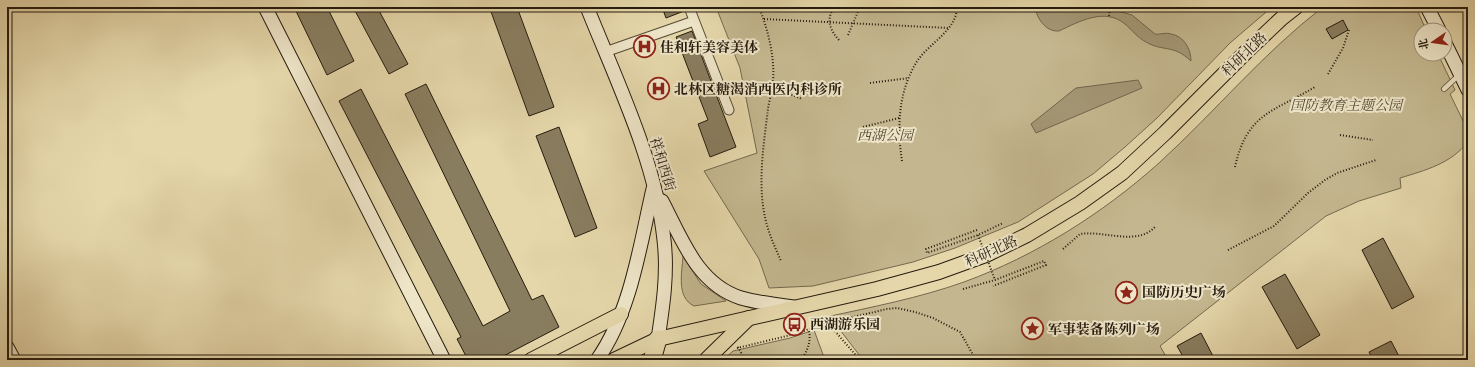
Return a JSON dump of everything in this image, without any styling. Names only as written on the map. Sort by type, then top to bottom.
[{"type":"highway","points":[[652,360],[658,339]]},
{"type":"main road","points":[[265,7],[444,360]]},
{"type":"main road","name":"祥和西街","points":[[586,7],[630,114],[653,185],[664,240],[663,301],[658,339]]},
{"type":"main road","name":"科研北路","points":[[614,360],[658,339],[939,272],[986,255],[1027,235],[1080,203],[1122,173],[1165,133],[1246,52],[1296,7]]},
{"type":"main road","points":[[1427,7],[1435,22]]},
{"type":"main road","points":[[1453,60],[1468,90]]},
{"type":"main road","points":[[653,185],[694,262],[709,280],[728,294],[743,299],[795,307]]},
{"type":"main road","points":[[597,360],[613,333],[621,314],[639,249],[653,185]]},
{"type":"main road","points":[[531,360],[621,314]]},
{"type":"main road","points":[[706,360],[750,318]]},
{"type":"main road","points":[[7,347],[14,360]]},
{"type":"street","points":[[689,7],[729,110]]},
{"type":"street","points":[[605,52],[694,21]]},
{"type":"lane","points":[[1444,89],[1460,74]]},
{"type":"path","points":[[759,7],[764,19],[773,59],[772,87],[768,107],[762,182],[764,212],[770,237],[781,261]]},
{"type":"path","points":[[835,7],[830,13],[829,21],[835,36],[840,41]]},
{"type":"path","points":[[848,35],[860,7]]},
{"type":"path","points":[[902,162],[899,118],[909,78],[917,62],[949,28],[953,21],[957,7]]},
{"type":"path","points":[[1252,7],[1261,9]]},
{"type":"path","points":[[1109,16],[1110,9]]},
{"type":"path","points":[[764,19],[949,28]]},
{"type":"path","points":[[1328,74],[1343,48],[1349,30]]},
{"type":"path","points":[[870,83],[909,78]]},
{"type":"path","points":[[772,87],[802,98]]},
{"type":"path","points":[[1235,167],[1242,143],[1260,118],[1274,108],[1290,101],[1314,87]]},
{"type":"path","points":[[863,127],[899,118]]},
{"type":"path","points":[[1340,135],[1373,140]]},
{"type":"path","points":[[1228,250],[1274,226],[1308,193],[1325,180],[1337,173],[1376,160]]},
{"type":"path","points":[[977,230],[926,249],[927,253],[978,235],[1004,222]]},
{"type":"path","points":[[1063,249],[1080,234],[1137,236],[1150,232],[1156,226]]},
{"type":"path","points":[[978,235],[995,280]]},
{"type":"path","points":[[963,290],[995,280],[1044,261],[1046,265],[992,286]]},
{"type":"path","points":[[734,348],[809,330],[828,323],[897,308],[915,312],[944,323],[960,332],[976,360]]},
{"type":"path","points":[[828,323],[860,360]]},
{"type":"path","points":[[801,360],[808,349],[810,339],[809,330]]},
{"type":"path","points":[[738,347],[745,360]]},
{"type":"green space","name":"西湖公园","points":[[716,7],[1272,7],[1230,43],[1157,118],[1125,147],[1093,174],[1018,222],[955,248],[913,262],[813,286],[769,288],[759,259],[704,171],[757,153],[740,68]]},
{"type":"green space","name":"国防教育主题公园","points":[[1323,7],[1416,7],[1423,22],[1413,22],[1413,62],[1442,62],[1455,90],[1450,94],[1468,131],[1468,142],[1461,150],[1445,161],[1428,169],[1400,178],[1401,188],[1359,201],[1326,216],[1160,346],[1168,360],[863,360],[837,326],[826,317],[878,306],[947,288],[990,272],[1016,260],[1067,232],[1137,182],[1159,163],[1180,144],[1260,63]]},
{"type":"green space","points":[[683,256],[701,284],[726,301],[694,306],[688,302],[682,291],[681,284]]},
{"type":"green space","points":[[814,330],[825,360],[723,360],[733,351],[790,338]]},
{"type":"shaded area","points":[[1035,7],[1078,7],[1114,10],[1132,15],[1155,34],[1169,33],[1180,37],[1190,52],[1191,61],[1179,52],[1158,47],[1146,42],[1125,24],[1117,19],[1109,17],[1100,16],[1083,20],[1059,31],[1054,31],[1043,24],[1036,12]]},
{"type":"shaded area","points":[[1138,80],[1142,88],[1036,133],[1031,124],[1076,88]]},
{"type":"building","points":[[294,7],[327,7],[354,61],[327,75]]},
{"type":"building","points":[[353,7],[377,7],[408,64],[389,74]]},
{"type":"building","points":[[495,7],[517,7],[554,107],[529,116],[490,9]]},
{"type":"building","points":[[662,7],[683,7],[684,11],[666,18]]},
{"type":"building","points":[[1343,20],[1348,30],[1332,39],[1326,29]]},
{"type":"building","points":[[692,31],[736,147],[710,157],[698,124],[708,120],[676,37]]},
{"type":"building","points":[[426,84],[532,300],[543,295],[559,327],[496,360],[468,360],[457,339],[461,337],[339,101],[361,89],[483,326],[510,311],[405,94]]},
{"type":"building","points":[[559,127],[597,228],[575,237],[536,136]]},
{"type":"building","points":[[1383,238],[1414,297],[1392,309],[1362,250]]},
{"type":"building","points":[[1285,274],[1320,335],[1297,349],[1262,287]]},
{"type":"building","points":[[1201,333],[1215,360],[1185,360],[1177,346]]},
{"type":"building","points":[[1391,341],[1401,360],[1373,360],[1369,352]]},
{"type":"place","name":"佳和轩美容美体","points":[[644,47]]},
{"type":"place","name":"北林区糖渴消西医内科诊所","points":[[658,89]]},
{"type":"place","name":"国防历史广场","points":[[1126,292]]},
{"type":"place","name":"西湖游乐园","points":[[794,324]]},
{"type":"place","name":"军事装备陈列广场","points":[[1032,329]]}]
